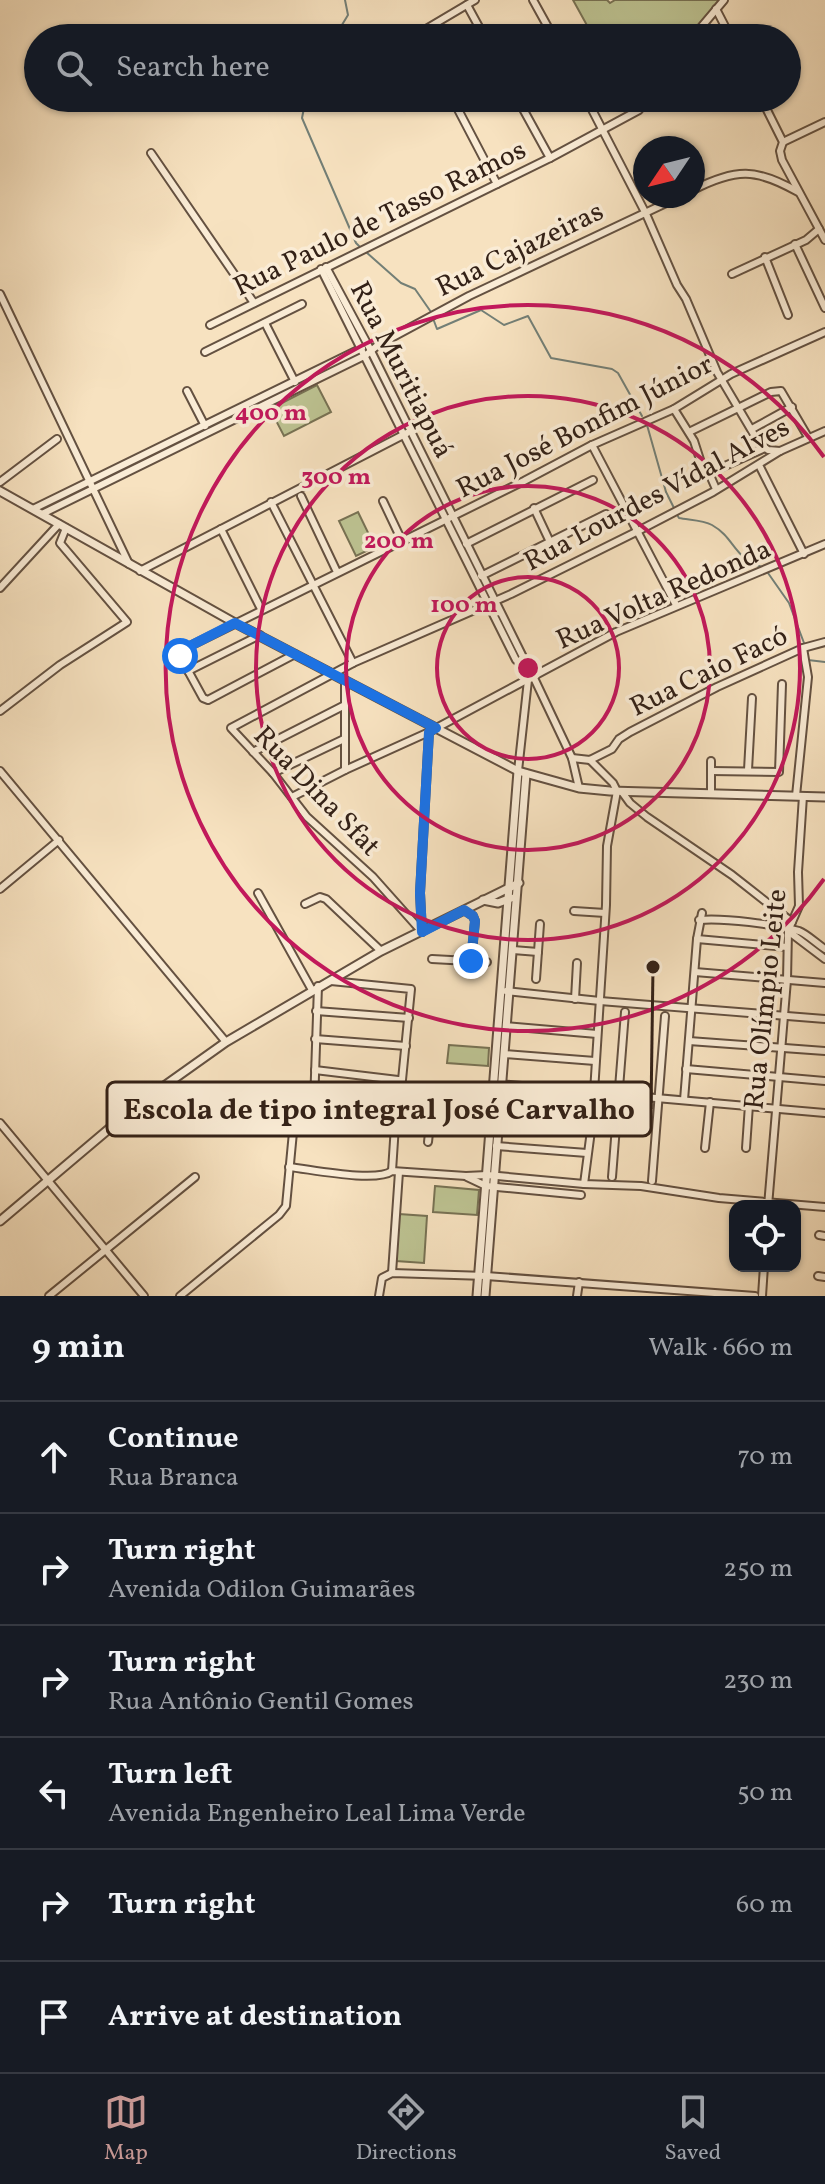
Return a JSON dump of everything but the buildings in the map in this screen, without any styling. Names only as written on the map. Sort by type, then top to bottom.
[{"type":"street","points":[[435,24],[475,0]]},
{"type":"street","points":[[533,0],[546,24]]},
{"type":"street","points":[[704,24],[724,0]]},
{"type":"street","points":[[467,5],[477,24]]},
{"type":"street","points":[[716,9],[724,24]]},
{"type":"street","points":[[459,112],[497,184]]},
{"type":"street","points":[[525,112],[550,158]]},
{"type":"street","points":[[594,112],[646,214],[722,381],[765,448]]},
{"type":"street","name":"Rua Paulo de Tasso Ramos","points":[[210,325],[550,158],[636,112]]},
{"type":"street","points":[[768,112],[783,142],[780,157],[825,240]]},
{"type":"street","points":[[783,142],[825,122]]},
{"type":"street","points":[[151,153],[254,303]]},
{"type":"street","points":[[705,185],[721,178],[755,173],[768,175],[798,192]]},
{"type":"street","name":"Rua Cajazeiras","points":[[42,514],[295,381],[378,345],[469,296],[658,208]]},
{"type":"street","points":[[732,274],[809,239],[819,229]]},
{"type":"street","points":[[795,244],[825,308]]},
{"type":"street","points":[[765,257],[788,315]]},
{"type":"street","name":"Rua Muritiapuá","points":[[324,268],[450,518],[516,660],[531,679],[572,758],[579,788]]},
{"type":"street","points":[[0,294],[3,308],[129,564]]},
{"type":"street","points":[[205,352],[302,304]]},
{"type":"street","points":[[265,323],[299,388]]},
{"type":"street","name":"Rua José Bonfim Júnior","points":[[188,671],[181,658],[186,648],[592,445],[674,409],[731,374],[825,332]]},
{"type":"street","name":"Rua Cajazeiras","points":[[33,509],[92,486],[299,388],[367,350]]},
{"type":"street","points":[[187,391],[205,426]]},
{"type":"street","points":[[689,432],[776,391],[783,392],[808,437]]},
{"type":"street","points":[[752,429],[792,407]]},
{"type":"street","points":[[674,409],[689,432],[703,469],[709,473],[716,489]]},
{"type":"street","name":"Rua Lourdes Vídal Alves","points":[[333,674],[636,532],[780,451],[825,431]]},
{"type":"street","points":[[140,571],[408,433]]},
{"type":"street","points":[[0,482],[57,439]]},
{"type":"street","points":[[592,445],[676,605]]},
{"type":"street","points":[[709,473],[765,448],[780,451]]},
{"type":"street","points":[[759,465],[804,554]]},
{"type":"street","points":[[466,544],[593,480]]},
{"type":"street","points":[[0,491],[433,730],[522,773],[579,788],[825,797]]},
{"type":"street","points":[[301,496],[337,572]]},
{"type":"street","points":[[383,501],[402,541]]},
{"type":"street","points":[[271,502],[353,663]]},
{"type":"street","points":[[534,508],[550,542]]},
{"type":"street","points":[[481,576],[606,514]]},
{"type":"street","name":"Rua Muritiapuá","points":[[450,518],[466,544],[490,602]]},
{"type":"street","points":[[0,588],[63,526]]},
{"type":"street","points":[[0,711],[60,665],[127,622],[60,543],[63,526]]},
{"type":"street","points":[[221,529],[261,609]]},
{"type":"street","name":"Rua Volta Redonda","points":[[292,797],[433,730],[592,644],[676,605],[825,544]]},
{"type":"street","points":[[260,635],[188,671],[203,698],[210,699],[296,654]]},
{"type":"street","name":"Rua Caio Facó","points":[[590,760],[614,748],[623,735],[803,648],[825,642]]},
{"type":"street","name":"Rua Olímpio Leite","points":[[768,1200],[787,980],[788,931],[799,906],[800,796],[808,684],[803,648]]},
{"type":"street","name":"Rua Dina Sfat","points":[[333,674],[232,726],[231,731],[273,773],[307,817],[373,877],[422,932]]},
{"type":"street","points":[[491,1175],[490,1121],[504,1054],[502,1036],[506,1026],[510,899],[515,884],[531,679]]},
{"type":"street","points":[[345,680],[345,770]]},
{"type":"street","points":[[711,771],[779,772],[782,684]]},
{"type":"street","points":[[748,770],[752,698]]},
{"type":"street","points":[[253,752],[343,706]]},
{"type":"street","points":[[422,932],[420,893],[433,730]]},
{"type":"street","points":[[273,773],[344,739]]},
{"type":"street","points":[[572,758],[590,760],[647,817],[732,875],[792,922]]},
{"type":"street","points":[[711,761],[711,794]]},
{"type":"street","points":[[1,775],[59,840],[226,1042]]},
{"type":"street","points":[[584,1184],[592,1123],[607,846],[620,791]]},
{"type":"street","points":[[0,889],[59,840]]},
{"type":"street","points":[[485,1296],[483,1276],[488,1206],[500,1117],[498,1084],[518,894],[515,884]]},
{"type":"street","points":[[0,1221],[136,1106],[226,1042],[381,951],[515,884]]},
{"type":"street","points":[[180,1296],[284,1210],[295,1111],[301,1105],[314,1105],[315,988],[258,893]]},
{"type":"street","points":[[483,900],[498,903],[518,894]]},
{"type":"street","points":[[305,904],[320,897],[326,899],[381,951]]},
{"type":"street","points":[[464,910],[475,921],[471,961]]},
{"type":"street","points":[[574,911],[605,913]]},
{"type":"street","points":[[684,1100],[701,916],[799,931],[825,949]]},
{"type":"street","points":[[536,979],[540,924]]},
{"type":"street","points":[[788,931],[825,959]]},
{"type":"street","points":[[697,939],[787,947]]},
{"type":"street","points":[[513,950],[538,952]]},
{"type":"street","points":[[432,959],[487,962]]},
{"type":"street","points":[[575,999],[577,963]]},
{"type":"street","points":[[695,972],[825,983]]},
{"type":"street","points":[[315,1070],[402,1080],[411,989],[328,981]]},
{"type":"street","points":[[506,991],[825,1019]]},
{"type":"street","points":[[316,1011],[409,1018]]},
{"type":"street","points":[[612,1177],[625,1012]]},
{"type":"street","points":[[652,1181],[665,1016]]},
{"type":"street","points":[[506,1026],[597,1034]]},
{"type":"street","points":[[315,1039],[406,1046]]},
{"type":"street","points":[[689,1041],[825,1051]]},
{"type":"street","points":[[504,1054],[595,1061]]},
{"type":"street","points":[[686,1069],[825,1081]]},
{"type":"street","points":[[392,1273],[398,1080]]},
{"type":"street","points":[[498,1084],[825,1113]]},
{"type":"street","points":[[705,1148],[710,1102]]},
{"type":"street","points":[[746,1148],[749,1105]]},
{"type":"street","points":[[407,1113],[490,1121]]},
{"type":"street","points":[[428,1142],[431,1115]]},
{"type":"street","points":[[500,1117],[592,1123]]},
{"type":"street","points":[[0,1123],[144,1296]]},
{"type":"street","points":[[496,1146],[587,1153]]},
{"type":"street","points":[[289,1167],[359,1175],[386,1175],[395,1171],[641,1186],[731,1200]]},
{"type":"street","points":[[466,1176],[490,1186],[581,1195]]},
{"type":"street","points":[[49,1296],[195,1177]]},
{"type":"street","points":[[552,1181],[552,1192]]},
{"type":"street","points":[[801,1206],[825,1207]]},
{"type":"street","points":[[762,1296],[764,1272]]},
{"type":"street","points":[[379,1296],[382,1278],[392,1273],[579,1282],[667,1293],[755,1296]]},
{"type":"street","points":[[477,1296],[483,1276]]},
{"type":"street","points":[[577,1296],[579,1282]]},
{"type":"green space","points":[[573,0],[607,0],[610,3],[615,0],[722,0],[701,24],[586,24]]},
{"type":"green space","points":[[317,385],[331,412],[284,436],[270,409]]},
{"type":"green space","points":[[358,512],[375,547],[356,556],[339,521]]},
{"type":"green space","points":[[449,1045],[489,1048],[488,1066],[447,1063]]},
{"type":"green space","points":[[435,1186],[479,1190],[477,1215],[433,1212]]},
{"type":"green space","points":[[399,1214],[427,1216],[424,1263],[396,1261]]},
{"type":"waterway","points":[[343,24],[348,15],[345,0]]},
{"type":"waterway","points":[[303,112],[302,118],[360,247]]},
{"type":"waterway","points":[[366,252],[401,283],[415,289],[431,312]]},
{"type":"waterway","points":[[434,321],[437,329],[481,310],[504,325],[528,316],[551,358],[612,369],[618,373],[642,416]]},
{"type":"waterway","points":[[647,425],[666,492],[674,508]]},
{"type":"waterway","points":[[676,513],[679,518],[700,521],[720,530],[745,558],[762,567]]},
{"type":"waterway","points":[[768,573],[789,603],[804,643]]},
{"type":"waterway","points":[[808,660],[825,662]]},
{"type":"place","name":"Escola de tipo integral José Carvalho","points":[[653,967]]},
{"type":"route","points":[[180,656],[186,648],[235,623],[436,728],[429,732],[420,893],[422,932],[464,910],[475,921],[471,961]]}]
